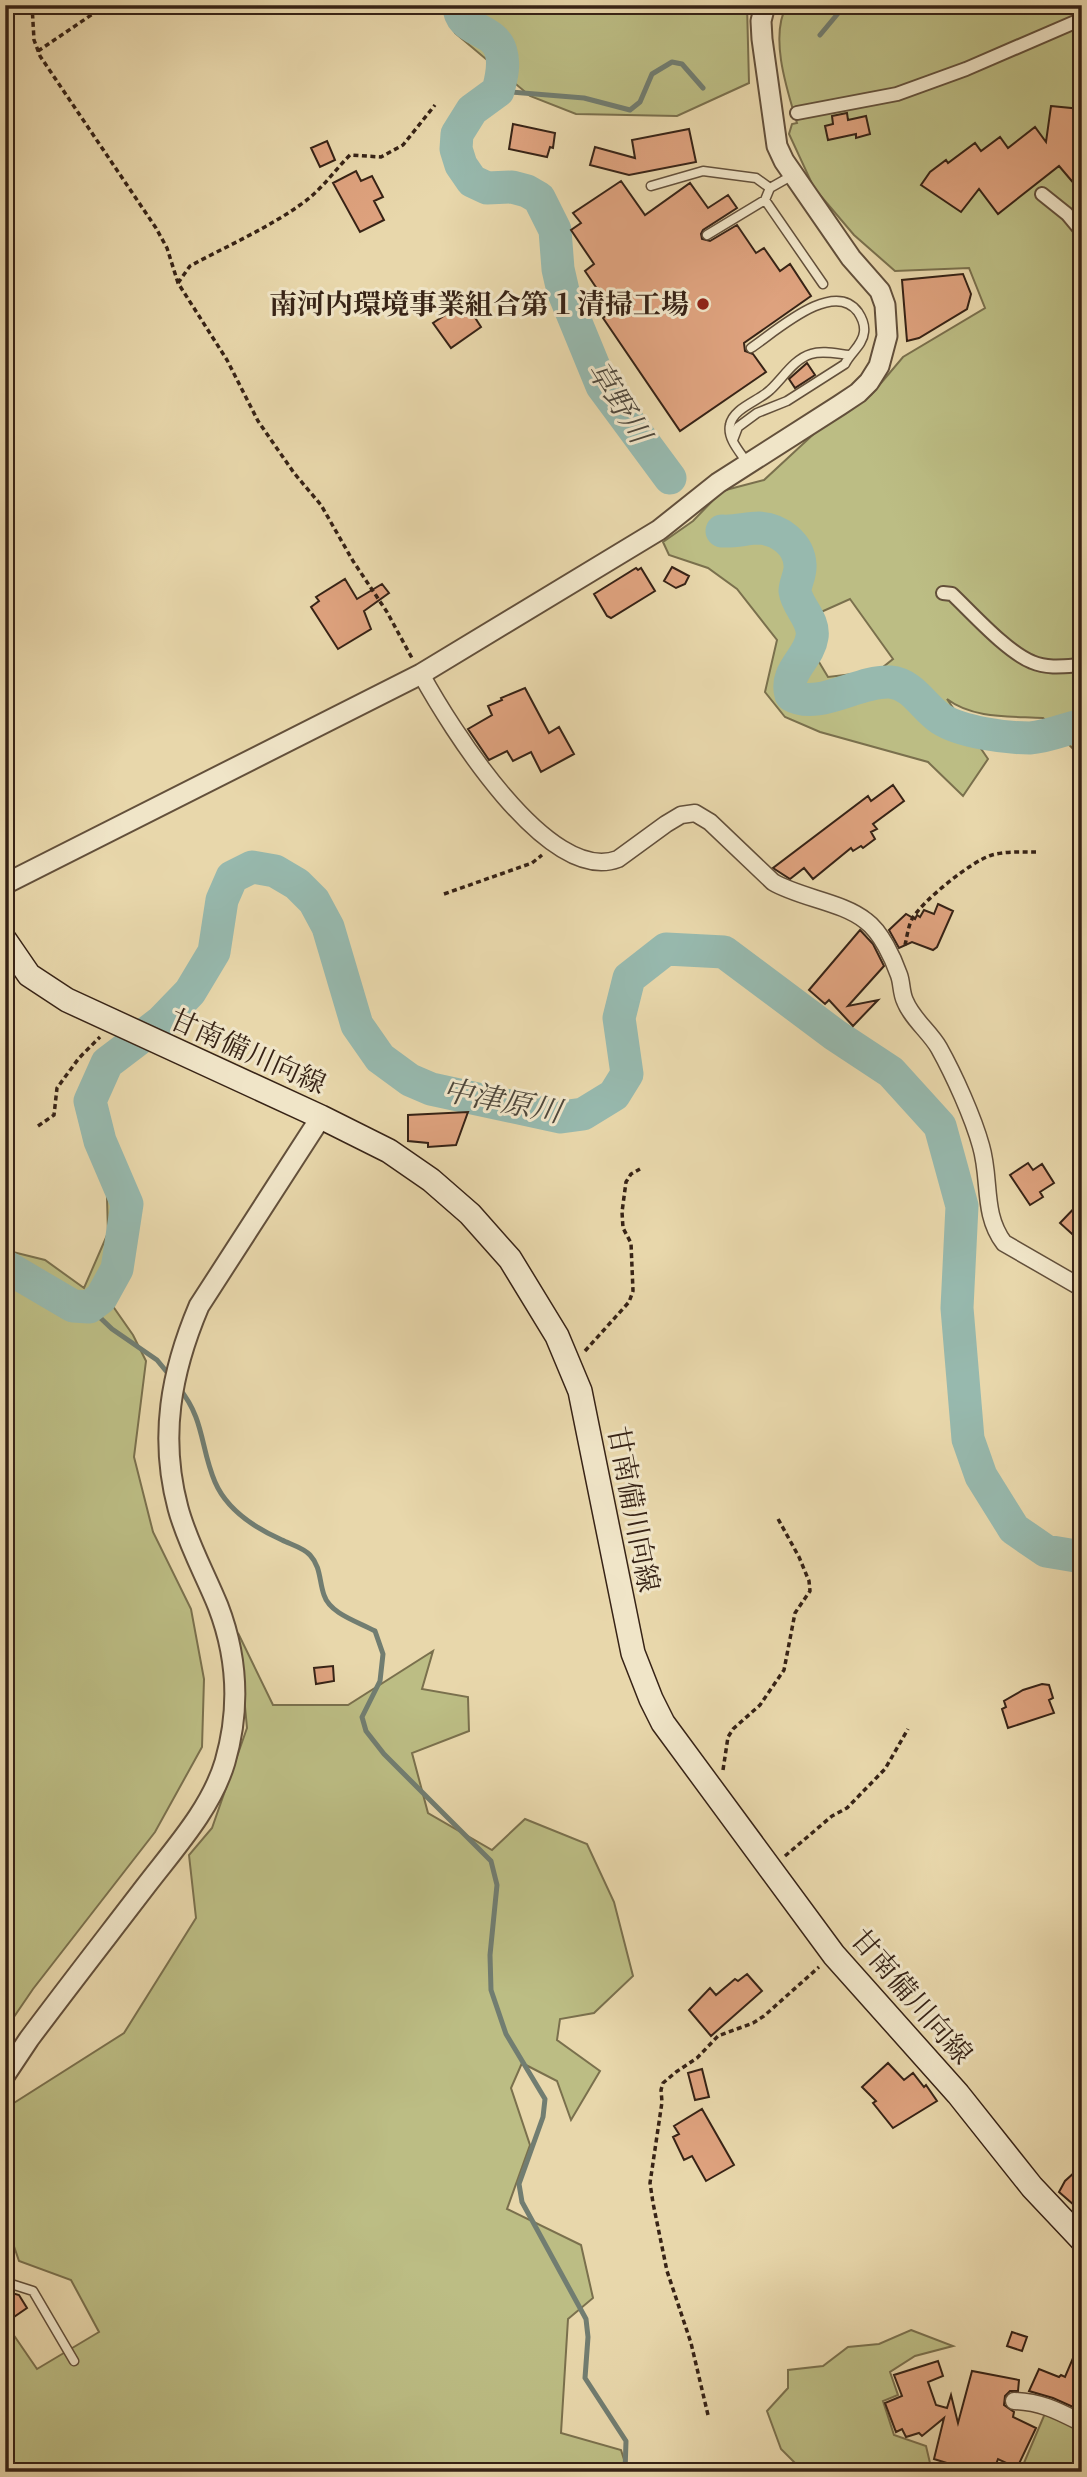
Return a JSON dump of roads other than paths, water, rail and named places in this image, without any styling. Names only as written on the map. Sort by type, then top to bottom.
[{"type":"main road","name":"甘南備川向線","points":[[5,940],[29,975],[67,1000],[362,1136],[398,1157],[431,1180],[470,1214],[510,1259],[543,1311],[580,1391],[633,1653],[663,1723],[834,1955],[958,2094],[1041,2197],[1082,2240]]},
{"type":"street","points":[[5,884],[421,674],[659,530],[718,483],[858,393],[869,382],[878,366],[887,336],[884,305],[880,291],[851,258],[793,175],[777,146],[762,39],[761,21],[765,5]]},
{"type":"street","points":[[797,113],[897,93],[966,69],[1082,19]]},
{"type":"street","points":[[1042,194],[1067,214],[1082,232]]},
{"type":"street","points":[[943,593],[952,594],[1013,650],[1033,663],[1053,667],[1082,665]]},
{"type":"street","points":[[421,674],[463,743],[498,790],[529,824],[560,847],[595,863],[606,864],[618,859],[681,815],[695,813],[710,822],[773,882],[866,920],[876,932],[899,975],[904,1000],[938,1046],[981,1146],[988,1182],[990,1218],[995,1231],[1004,1243],[1082,1288]]},
{"type":"street","points":[[5,2075],[29,2039],[197,1818],[224,1765],[237,1695],[229,1639],[189,1541],[178,1506],[169,1437],[169,1411],[180,1353],[199,1306],[321,1117]]},
{"type":"street","points":[[1014,2401],[1033,2401],[1082,2423]]},
{"type":"lane","points":[[651,186],[703,172],[756,178],[770,188]]},
{"type":"lane","points":[[707,235],[765,200],[770,188],[793,175]]},
{"type":"lane","points":[[765,200],[823,284]]},
{"type":"lane","points":[[733,440],[738,427],[748,419],[787,401],[845,364],[864,333],[863,320],[855,308],[843,302],[832,300],[817,303],[751,348]]},
{"type":"lane","points":[[748,464],[733,440],[730,427],[733,418],[769,391],[793,365],[811,354],[828,352],[849,355]]},
{"type":"lane","points":[[5,2283],[33,2291],[74,2361]]},
{"type":"waterway","name":"草野川","points":[[459,5],[464,20],[497,44],[503,62],[498,91],[472,110],[457,134],[456,149],[461,165],[472,181],[487,188],[512,187],[539,198],[555,230],[563,291],[602,386],[670,478]]},
{"type":"waterway","points":[[820,35],[845,5]]},
{"type":"waterway","points":[[498,91],[584,98],[630,110],[640,102],[652,74],[672,62],[682,64],[703,88]]},
{"type":"waterway","name":"草野川","points":[[722,531],[754,528],[774,531],[792,544],[799,557],[800,568],[795,591],[811,625],[812,637],[791,679],[791,695],[814,699],[865,685],[890,682],[911,691],[941,719],[971,731],[1030,738],[1082,725]]},
{"type":"waterway","name":"中津原川","points":[[5,1266],[73,1306],[89,1307],[101,1298],[117,1269],[127,1204],[100,1141],[90,1101],[107,1063],[161,1022],[190,992],[214,952],[222,900],[232,877],[252,867],[275,871],[297,884],[314,901],[328,927],[357,1025],[380,1058],[410,1080],[431,1089],[561,1117],[583,1114],[614,1095],[627,1074],[619,1018],[629,978],[666,949],[724,952],[835,1035],[891,1072],[940,1126],[962,1206],[957,1308],[968,1439],[981,1476],[1014,1529],[1046,1551],[1082,1557]]},
{"type":"waterway","points":[[89,1307],[112,1329],[157,1360],[171,1377]]},
{"type":"waterway","points":[[179,1388],[193,1411],[210,1469],[227,1501],[252,1524],[307,1553],[316,1564],[327,1602],[346,1617],[375,1631],[383,1654],[380,1681],[362,1717],[366,1731],[384,1754],[491,1861],[497,1885],[490,1955],[491,1990],[506,2034],[545,2099],[543,2117],[519,2184],[522,2202],[586,2319],[588,2337],[585,2378],[626,2441],[625,2472]]},
{"type":"place","name":"南河内環境事業組合第１清掃工場","points":[[703,304]]}]
